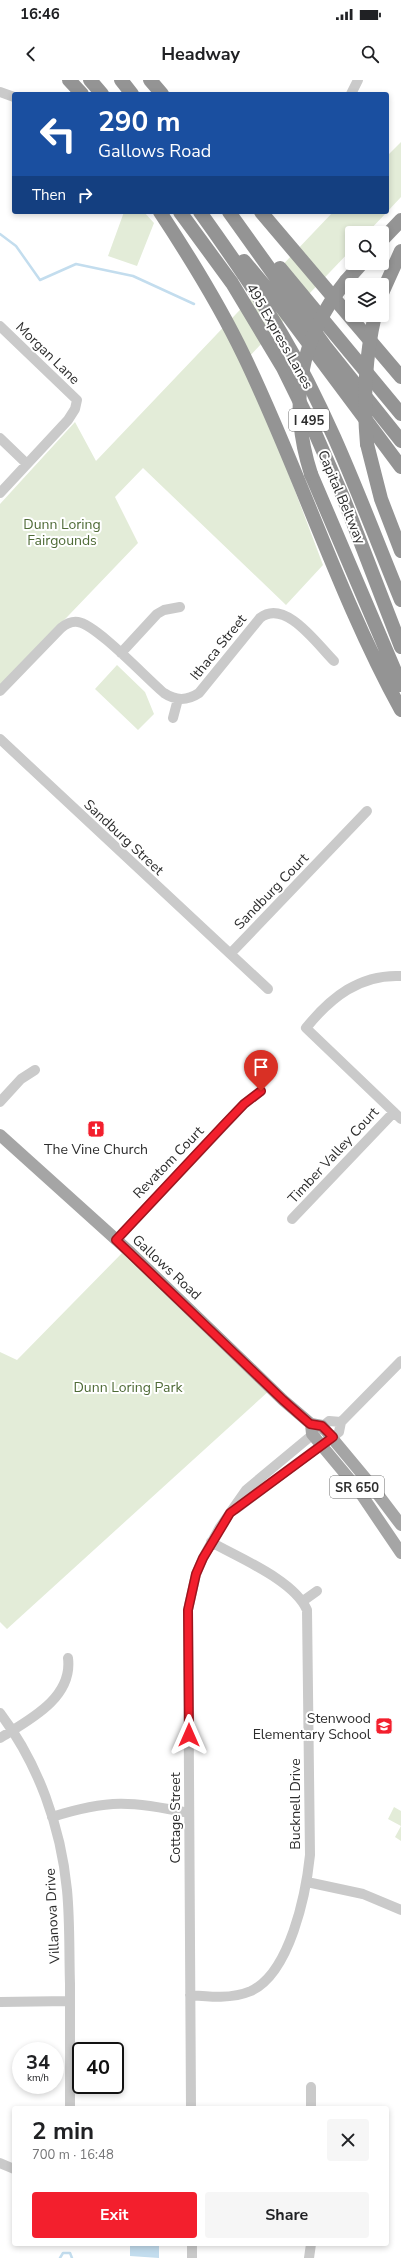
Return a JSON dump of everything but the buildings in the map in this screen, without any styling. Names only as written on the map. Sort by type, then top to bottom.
[{"type":"highway","points":[[90,80],[100,92]]},
{"type":"highway","points":[[121,80],[130,92]]},
{"type":"highway","points":[[150,80],[160,92]]},
{"type":"highway","points":[[70,81],[79,92]]},
{"type":"highway","points":[[161,214],[196,266],[244,356],[360,627],[401,710]]},
{"type":"highway","name":"Capital Beltway","points":[[181,214],[232,283],[283,368],[316,434],[334,476],[401,647]]},
{"type":"highway","name":"495 Express Lanes","points":[[203,214],[281,333],[311,389],[334,436],[401,600]]},
{"type":"highway","points":[[204,214],[274,297],[401,467]]},
{"type":"highway","points":[[232,214],[325,346],[401,441]]},
{"type":"highway","points":[[233,214],[401,414]]},
{"type":"highway","points":[[263,214],[401,378]]},
{"type":"highway","points":[[389,233],[401,220]]},
{"type":"highway","points":[[389,278],[401,251]]},
{"type":"highway","points":[[355,270],[346,280],[318,323],[305,354],[299,396],[300,425],[311,474],[401,685]]},
{"type":"highway","points":[[373,322],[368,343],[364,407],[367,444],[381,499],[401,551]]},
{"type":"main road","name":"Gallows Road","points":[[0,1135],[116,1240],[271,1389],[315,1428],[333,1437],[401,1525]]},
{"type":"main road","name":"Gallows Road","points":[[315,1428],[322,1445],[357,1488],[401,1553]]},
{"type":"street","points":[[352,92],[358,80]]},
{"type":"street","points":[[0,92],[12,96]]},
{"type":"street","name":"Morgan Lane","points":[[0,326],[77,400],[70,418],[27,464]]},
{"type":"street","points":[[0,438],[27,464],[0,493]]},
{"type":"street","points":[[121,653],[157,614],[164,610],[180,607]]},
{"type":"street","name":"Ithaca Street","points":[[178,699],[186,699],[199,693],[260,618],[270,612],[278,612],[290,618],[334,661]]},
{"type":"street","points":[[0,691],[61,628],[72,622],[84,624],[98,633],[164,693],[178,699],[173,718]]},
{"type":"street","name":"Sandburg Street","points":[[0,739],[231,954]]},
{"type":"street","name":"Sandburg Court","points":[[231,954],[367,811]]},
{"type":"street","points":[[231,954],[268,988]]},
{"type":"street","points":[[397,1115],[306,1028],[322,1009],[345,990],[370,979],[401,976]]},
{"type":"street","points":[[0,1102],[22,1079],[35,1070]]},
{"type":"street","name":"Revatom Court","points":[[116,1240],[244,1104],[261,1091]]},
{"type":"street","name":"Timber Valley Court","points":[[292,1219],[397,1115]]},
{"type":"street","name":"Cottage Street","points":[[230,1513],[340,1431],[341,1422],[401,1362]]},
{"type":"street","name":"Cottage Street","points":[[191,2106],[188,1610],[196,1574],[211,1542],[246,1490],[315,1428],[329,1421],[341,1422]]},
{"type":"street","points":[[211,1542],[283,1582],[303,1601],[317,1591]]},
{"type":"street","name":"Bucknell Drive","points":[[190,1995],[218,1997],[237,1995],[250,1991],[267,1980],[283,1957],[301,1906],[307,1882],[310,1818],[308,1618],[303,1601]]},
{"type":"street","points":[[0,1738],[43,1710],[61,1690],[68,1674],[68,1658]]},
{"type":"street","name":"Villanova Drive","points":[[0,1713],[13,1730],[36,1774],[58,1838],[67,1889],[70,2002],[70,2106]]},
{"type":"street","points":[[52,1817],[98,1804],[129,1802],[189,1812]]},
{"type":"street","points":[[307,1882],[363,1894],[401,1910]]},
{"type":"street","points":[[0,2002],[70,2002]]},
{"type":"street","points":[[311,2087],[311,2106]]},
{"type":"street","points":[[0,2163],[12,2168]]},
{"type":"street","points":[[192,2246],[192,2258]]},
{"type":"street","points":[[309,2258],[311,2246]]},
{"type":"green space","points":[[401,142],[401,197],[389,210],[389,154]]},
{"type":"green space","points":[[123,214],[146,214],[154,223],[137,266],[108,256]]},
{"type":"green space","name":"Dunn Loring Fairgounds","points":[[331,214],[385,214],[374,226],[345,226],[345,256],[243,363],[254,382],[323,565],[286,605],[143,468],[115,497],[138,543],[0,687],[0,504],[75,422],[96,461]]},
{"type":"green space","points":[[117,665],[145,692],[154,714],[138,730],[95,689]]},
{"type":"green space","name":"Dunn Loring Park","points":[[126,1249],[271,1389],[7,1629],[0,1622],[0,1352],[17,1360]]},
{"type":"green space","points":[[394,1807],[401,1811],[401,1826],[388,1819]]},
{"type":"green space","points":[[401,1826],[401,1841],[395,1837]]},
{"type":"water","points":[[130,2246],[159,2246],[159,2258],[130,2256]]},
{"type":"waterway","points":[[0,234],[16,246],[40,280],[76,264],[133,276],[194,304]]},
{"type":"waterway","points":[[60,2258],[63,2253],[70,2253],[72,2258]]},
{"type":"place","name":"The Vine Church","points":[[96,1129]]},
{"type":"place","name":"Stenwood Elementary School","points":[[384,1726]]},
{"type":"route","points":[[189,1735],[188,1610],[196,1574],[203,1558],[211,1542],[230,1513],[333,1437],[322,1426],[310,1424],[283,1400],[116,1240],[200,1149],[244,1104],[261,1091]]}]
